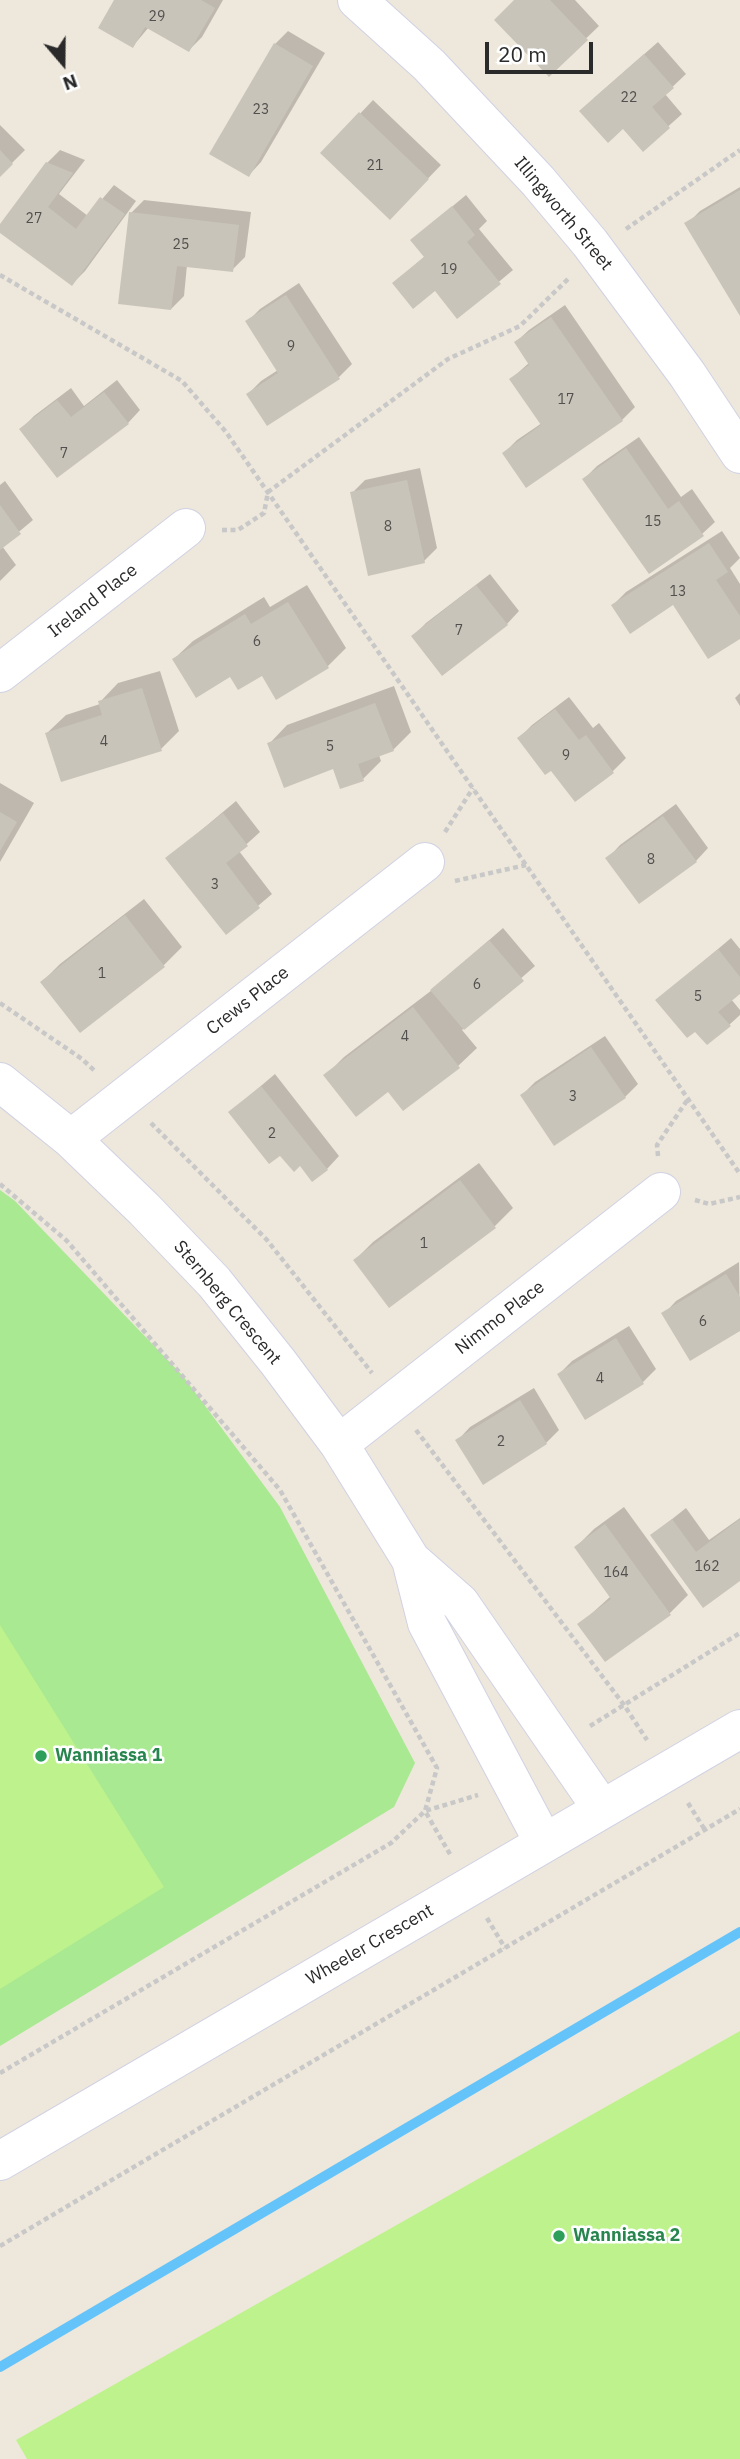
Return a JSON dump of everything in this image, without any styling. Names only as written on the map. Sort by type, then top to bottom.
[{"type":"street","name":"Illingworth Street","points":[[357,0],[438,75],[538,181],[596,251],[687,374],[740,454]]},
{"type":"street","name":"Ireland Place","points":[[0,673],[186,528]]},
{"type":"street","name":"Crews Place","points":[[71,1139],[425,862]]},
{"type":"street","name":"Sternberg Crescent","points":[[0,1082],[71,1139],[144,1209],[214,1282],[339,1444],[411,1560],[460,1603],[602,1809]]},
{"type":"street","name":"Nimmo Place","points":[[339,1444],[661,1192]]},
{"type":"street","name":"Sternberg Crescent","points":[[411,1560],[427,1623],[544,1843]]},
{"type":"street","name":"Wheeler Crescent","points":[[0,2161],[740,1728]]},
{"type":"path","points":[[186,528],[238,530],[264,513],[268,492],[448,359],[520,326],[596,251],[740,150]]},
{"type":"path","points":[[0,275],[183,381],[226,432],[740,1174]]},
{"type":"path","points":[[0,1003],[82,1059],[267,1240],[394,1401],[624,1705],[740,1633]]},
{"type":"path","points":[[0,1184],[67,1241],[280,1490],[437,1768],[425,1811]]},
{"type":"path","points":[[0,2073],[391,1843],[425,1811],[481,1794]]},
{"type":"path","points":[[0,2246],[740,1809]]},
{"type":"green space","points":[[0,1190],[15,1201],[183,1376],[280,1507],[415,1763],[394,1807],[0,2046]]},
{"type":"green space","name":"Wanniassa 1","points":[[0,1625],[164,1887],[0,1989]]},
{"type":"green space","name":"Wanniassa 2","points":[[740,2031],[740,2459],[27,2459],[16,2440]]},
{"type":"building","points":[[114,0],[201,0],[215,8],[189,52],[145,27],[133,48],[98,28]]},
{"type":"building","points":[[514,0],[550,0],[588,40],[549,77],[494,20]]},
{"type":"building","points":[[274,43],[313,66],[249,177],[209,154]]},
{"type":"building","points":[[644,54],[674,88],[652,107],[670,128],[643,152],[623,129],[608,143],[579,111]]},
{"type":"building","points":[[359,112],[429,179],[390,220],[320,153]]},
{"type":"building","points":[[0,150],[13,164],[0,177]]},
{"type":"building","points":[[46,162],[73,173],[48,207],[76,229],[100,197],[125,214],[72,286],[0,233],[0,224]]},
{"type":"building","points":[[740,190],[740,316],[684,223]]},
{"type":"building","points":[[452,206],[475,235],[467,242],[501,284],[457,319],[435,291],[413,309],[392,283],[424,257],[410,240]]},
{"type":"building","points":[[129,212],[239,225],[233,272],[177,266],[171,310],[118,304]]},
{"type":"building","points":[[286,295],[340,379],[267,426],[246,394],[278,373],[245,321]]},
{"type":"building","points":[[551,317],[623,421],[526,488],[502,453],[541,425],[509,379],[529,365],[514,342]]},
{"type":"building","points":[[104,392],[129,424],[57,478],[19,429],[57,400],[71,417]]},
{"type":"building","points":[[626,448],[668,509],[679,501],[704,536],[649,574],[582,479]]},
{"type":"building","points":[[407,480],[425,563],[368,576],[350,492]]},
{"type":"building","points":[[0,505],[21,534],[0,550]]},
{"type":"building","points":[[709,543],[728,572],[716,580],[740,616],[740,639],[708,659],[673,605],[630,634],[611,605]]},
{"type":"building","points":[[476,585],[508,625],[442,676],[411,636]]},
{"type":"building","points":[[288,602],[329,668],[276,700],[262,676],[238,690],[230,677],[196,698],[172,659],[245,614],[251,624]]},
{"type":"building","points":[[142,688],[162,751],[61,782],[45,733],[102,715],[98,701]]},
{"type":"building","points":[[375,703],[394,751],[358,764],[364,781],[340,789],[333,769],[284,788],[267,743]]},
{"type":"building","points":[[555,709],[579,740],[586,735],[614,773],[575,802],[551,771],[545,775],[517,738]]},
{"type":"building","points":[[0,812],[17,822],[0,851]]},
{"type":"building","points":[[223,813],[248,846],[226,863],[260,908],[226,935],[165,858]]},
{"type":"building","points":[[663,816],[697,862],[639,904],[605,858]]},
{"type":"building","points":[[125,915],[165,967],[80,1033],[40,982]]},
{"type":"building","points":[[489,940],[524,981],[464,1030],[430,990]]},
{"type":"building","points":[[718,949],[740,977],[740,994],[718,1012],[731,1026],[707,1045],[695,1032],[687,1038],[655,1000]]},
{"type":"building","points":[[413,1007],[460,1068],[403,1111],[388,1092],[356,1117],[323,1075]]},
{"type":"building","points":[[591,1047],[626,1098],[554,1146],[520,1095]]},
{"type":"building","points":[[261,1086],[328,1170],[312,1182],[300,1166],[294,1172],[280,1156],[269,1164],[228,1112]]},
{"type":"building","points":[[460,1180],[496,1228],[389,1308],[353,1260]]},
{"type":"building","points":[[726,1274],[740,1297],[740,1331],[690,1361],[661,1313]]},
{"type":"building","points":[[616,1338],[644,1384],[585,1420],[557,1374]]},
{"type":"building","points":[[520,1400],[547,1444],[483,1485],[455,1440]]},
{"type":"building","points":[[672,1519],[696,1552],[740,1519],[740,1581],[703,1608],[650,1535]]},
{"type":"building","points":[[605,1524],[671,1615],[605,1662],[577,1624],[611,1599],[574,1547]]},
{"type":"waterway","points":[[0,2367],[740,1932]]},
{"type":"place","name":"Wanniassa 1","points":[[41,1756]]},
{"type":"place","name":"Wanniassa 2","points":[[559,2236]]}]
